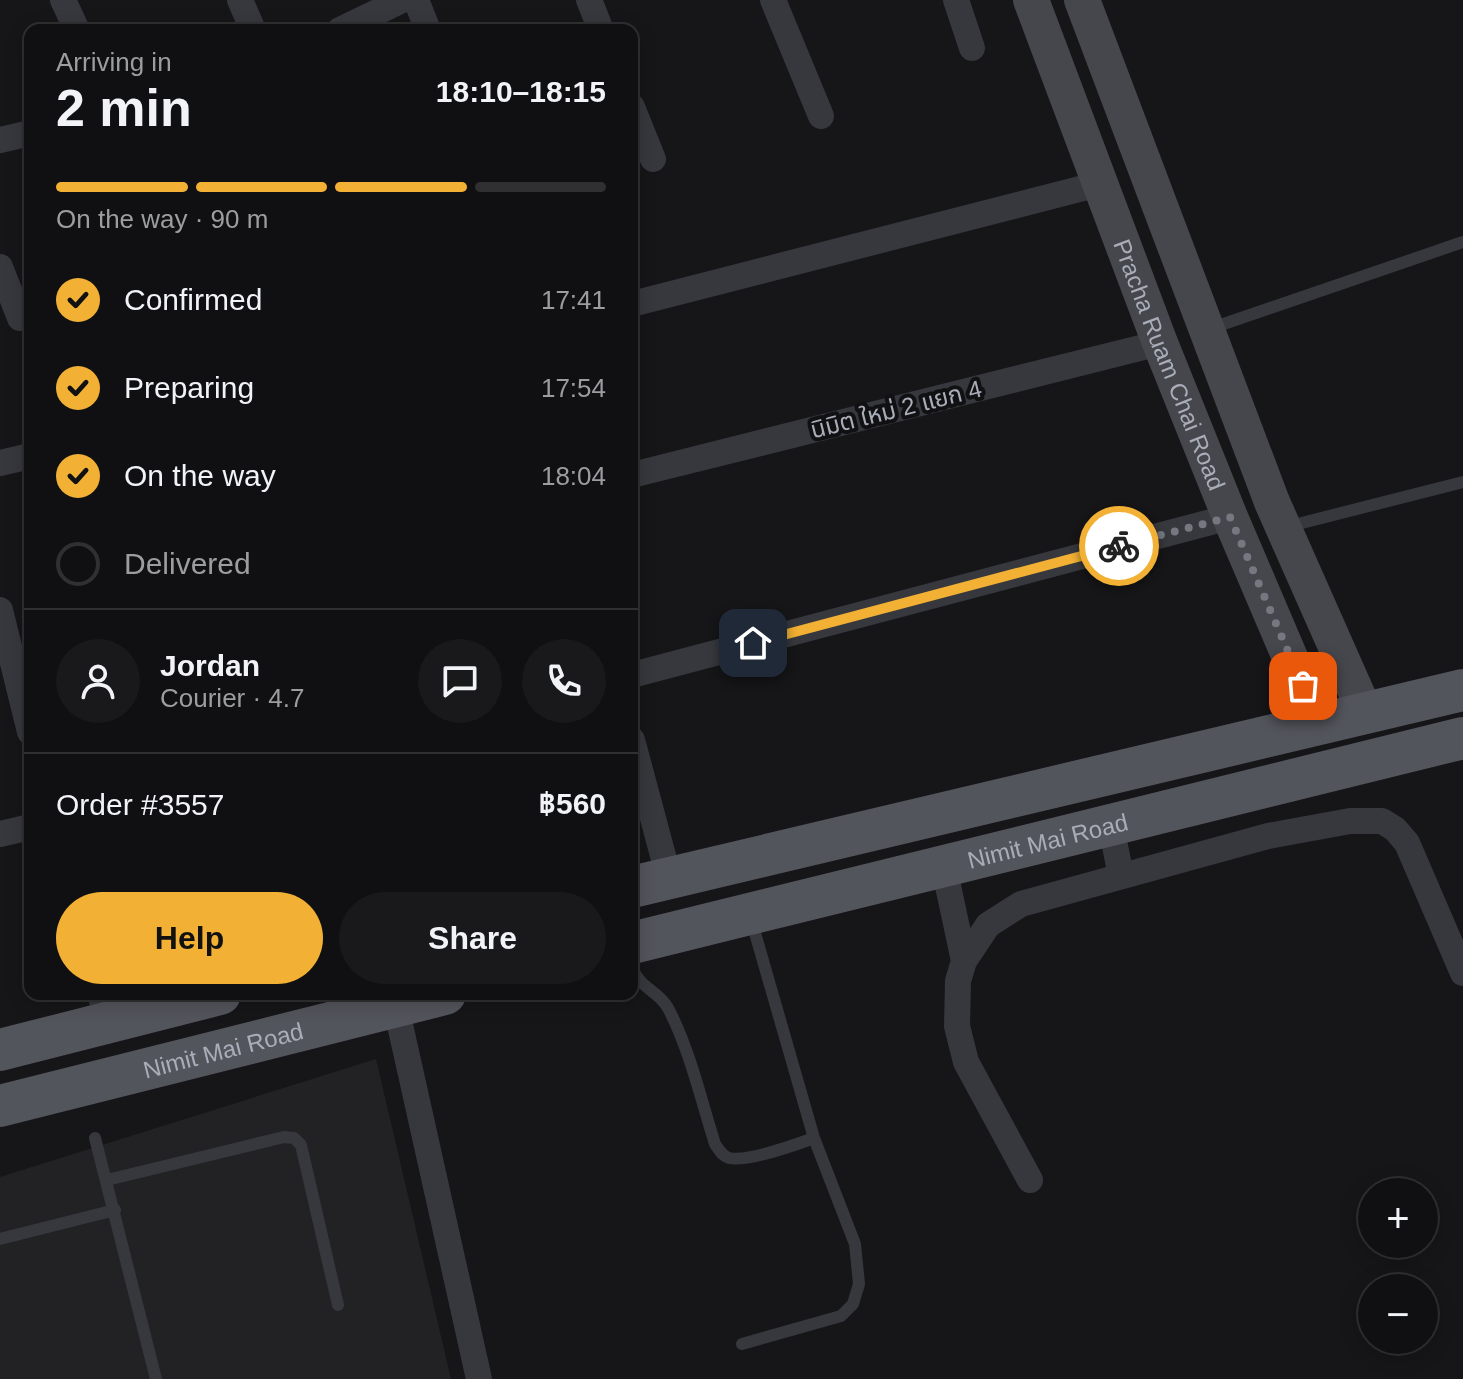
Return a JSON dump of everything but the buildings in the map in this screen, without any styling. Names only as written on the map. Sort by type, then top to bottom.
[{"type":"main road","name":"Pracha Ruam Chai Road","points":[[1031,0],[1160,343],[1318,723]]},
{"type":"main road","name":"Pracha Ruam Chai Road","points":[[1082,0],[1278,515],[1365,712]]},
{"type":"main road","points":[[1230,517],[1278,515]]},
{"type":"main road","points":[[650,883],[1463,690]]},
{"type":"main road","name":"Nimit Mai Road","points":[[638,942],[1463,738]]},
{"type":"main road","points":[[0,1050],[105,1009],[175,1006],[198,1000]]},
{"type":"main road","name":"Nimit Mai Road","points":[[0,1106],[422,1000]]},
{"type":"main road","points":[[175,1006],[187,1061]]},
{"type":"street","points":[[63,0],[74,24]]},
{"type":"street","points":[[240,0],[250,24]]},
{"type":"street","points":[[352,24],[402,0]]},
{"type":"street","points":[[416,0],[426,24]]},
{"type":"street","points":[[589,0],[599,24]]},
{"type":"street","points":[[773,0],[821,116]]},
{"type":"street","points":[[956,0],[972,48]]},
{"type":"street","points":[[638,122],[653,159]]},
{"type":"street","points":[[0,140],[24,134]]},
{"type":"street","points":[[638,302],[1099,184]]},
{"type":"street","points":[[0,267],[20,318]]},
{"type":"street","name":"นิมิต ใหม่ 2 แยก 4","points":[[638,474],[1160,343]]},
{"type":"street","points":[[0,463],[24,457]]},
{"type":"street","points":[[638,673],[1230,517]]},
{"type":"street","points":[[9,625],[24,701]]},
{"type":"street","points":[[638,788],[650,883]]},
{"type":"street","points":[[1030,1180],[966,1062],[957,1026],[958,981],[964,961],[988,925],[1021,904],[1268,836],[1350,821],[1382,821],[1395,829],[1407,843],[1463,973]]},
{"type":"street","points":[[1111,826],[1121,876]]},
{"type":"street","points":[[0,834],[24,828]]},
{"type":"street","points":[[944,867],[964,961]]},
{"type":"street","points":[[396,1007],[479,1379]]},
{"type":"lane","points":[[1206,330],[1463,242]]},
{"type":"lane","points":[[1278,515],[1463,482]]},
{"type":"lane","points":[[742,1344],[841,1316],[853,1304],[859,1284],[855,1244],[814,1138],[750,916]]},
{"type":"lane","points":[[638,979],[670,1011],[715,1144],[722,1154],[732,1159],[781,1150],[814,1138]]},
{"type":"lane","points":[[107,1180],[284,1137],[294,1138],[301,1145],[338,1305]]},
{"type":"lane","points":[[95,1138],[156,1379]]},
{"type":"lane","points":[[0,1239],[115,1210]]},
{"type":"shaded area","points":[[376,1059],[451,1379],[0,1379],[0,1177]]},
{"type":"way so far","points":[[1119,546],[1230,517],[1303,686]]},
{"type":"route","points":[[753,643],[1119,546]]}]
